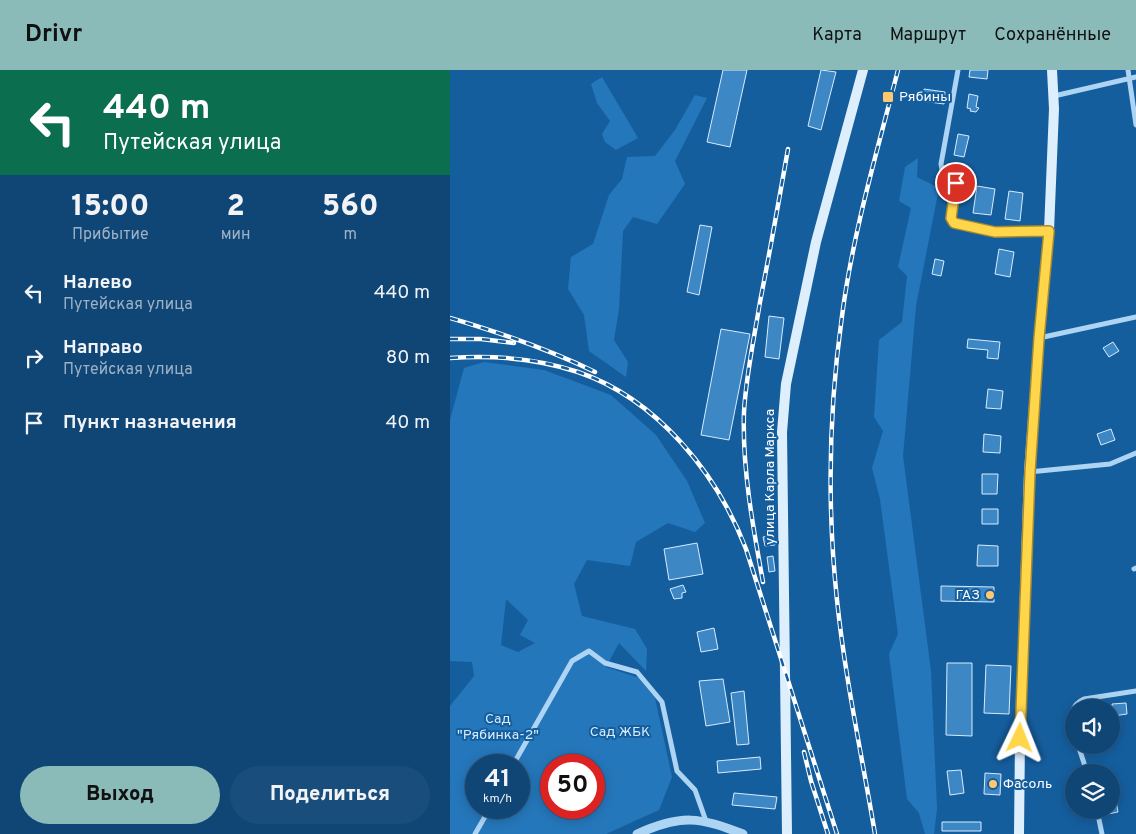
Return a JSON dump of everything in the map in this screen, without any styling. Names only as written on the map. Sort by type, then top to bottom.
[{"type":"main road","name":"улица Карла Маркса","points":[[787,834],[782,432],[784,404],[786,384],[816,242],[863,70]]},
{"type":"main road","points":[[1019,834],[1020,738],[1030,472],[1039,338],[1049,231],[1054,96],[1052,70]]},
{"type":"street","points":[[958,70],[941,164],[944,181],[956,183],[951,218],[954,223],[995,232],[1049,231]]},
{"type":"street","points":[[1128,70],[1136,125]]},
{"type":"street","points":[[1054,96],[1136,77]]},
{"type":"street","points":[[1039,338],[1136,317]]},
{"type":"street","points":[[1030,472],[1110,464],[1136,453]]},
{"type":"street","points":[[519,754],[572,661],[589,652],[605,663],[637,672],[662,702],[677,771],[695,790],[706,821]]},
{"type":"street","points":[[1084,699],[1136,691]]},
{"type":"street","points":[[475,834],[484,819]]},
{"type":"street","points":[[638,834],[684,819],[706,821],[743,834]]},
{"type":"street","points":[[1100,819],[1102,834]]},
{"type":"green space","points":[[602,77],[638,138],[616,150],[605,142],[602,134],[610,121],[597,103],[591,84]]},
{"type":"green space","points":[[695,95],[707,98],[675,161],[685,184],[657,224],[633,217],[623,231],[619,309],[614,340],[628,362],[626,377],[589,351],[584,315],[568,289],[571,257],[593,244],[609,195],[622,179],[627,157],[655,156],[675,130]]},
{"type":"green space","points":[[918,158],[917,177],[939,188],[916,306],[903,456],[931,671],[937,809],[934,834],[925,834],[919,813],[907,799],[889,654],[898,634],[880,499],[872,468],[883,431],[874,417],[879,340],[902,322],[907,276],[898,267],[911,208],[899,201],[905,167]]},
{"type":"green space","points":[[484,362],[544,370],[611,395],[656,435],[687,481],[705,523],[695,532],[668,523],[636,542],[630,566],[587,560],[574,584],[582,616],[635,629],[647,649],[646,671],[619,643],[606,667],[639,678],[655,698],[672,777],[659,810],[606,834],[450,834],[450,706],[474,676],[472,662],[450,661],[450,420],[464,368]],"holes":[[[506,599],[528,620],[520,635],[535,643],[518,652],[501,645]]]},
{"type":"building","points":[[723,70],[747,70],[730,147],[707,142]]},
{"type":"building","points":[[821,70],[836,72],[821,130],[808,126]]},
{"type":"building","points":[[970,70],[988,70],[987,79],[969,77]]},
{"type":"building","points":[[924,89],[945,92],[944,104],[922,101]]},
{"type":"building","points":[[969,94],[978,96],[976,107],[979,108],[976,112],[970,111],[971,109],[967,108]]},
{"type":"building","points":[[958,134],[969,136],[964,157],[954,155]]},
{"type":"building","points":[[977,186],[995,189],[991,215],[973,213]]},
{"type":"building","points":[[1009,191],[1023,193],[1020,221],[1005,219]]},
{"type":"building","points":[[700,225],[712,227],[699,295],[687,292]]},
{"type":"building","points":[[999,249],[1014,252],[1010,277],[995,274]]},
{"type":"building","points":[[935,259],[944,261],[941,276],[932,274]]},
{"type":"building","points":[[769,316],[784,318],[779,359],[765,357]]},
{"type":"building","points":[[721,329],[750,334],[729,440],[701,435]]},
{"type":"building","points":[[968,339],[1000,342],[998,359],[987,358],[988,350],[967,348]]},
{"type":"building","points":[[1113,342],[1119,351],[1109,357],[1103,348]]},
{"type":"building","points":[[988,389],[1003,391],[1001,409],[986,408]]},
{"type":"building","points":[[1111,429],[1115,440],[1101,445],[1097,434]]},
{"type":"building","points":[[984,434],[1001,436],[1000,453],[983,452]]},
{"type":"building","points":[[982,474],[998,474],[997,494],[982,494]]},
{"type":"building","points":[[982,509],[998,509],[998,524],[982,524]]},
{"type":"building","points":[[774,535],[775,545],[765,546],[763,537]]},
{"type":"building","points":[[697,543],[703,574],[669,580],[664,549]]},
{"type":"building","points":[[978,545],[998,546],[998,566],[977,566]]},
{"type":"building","points":[[773,556],[775,571],[769,572],[767,557]]},
{"type":"building","points":[[683,585],[686,592],[682,593],[682,598],[674,599],[670,589]]},
{"type":"building","points":[[941,586],[994,587],[994,602],[941,601]]},
{"type":"building","points":[[714,628],[718,649],[701,652],[697,632]]},
{"type":"building","points":[[947,663],[972,663],[972,736],[946,735]]},
{"type":"building","points":[[986,665],[1011,666],[1009,714],[984,713]]},
{"type":"building","points":[[723,679],[730,722],[706,726],[699,681]]},
{"type":"building","points":[[744,691],[749,744],[737,745],[731,693]]},
{"type":"building","points":[[1120,703],[1126,703],[1127,714],[1120,715]]},
{"type":"building","points":[[760,757],[761,769],[718,773],[717,761]]},
{"type":"building","points":[[961,770],[964,793],[950,795],[947,771]]},
{"type":"building","points":[[985,773],[1001,774],[1000,795],[984,794]]},
{"type":"building","points":[[734,793],[777,797],[775,809],[732,805]]},
{"type":"building","points":[[942,822],[981,822],[981,831],[942,831]]},
{"type":"railway","points":[[875,834],[840,629],[832,529],[832,422],[842,316],[852,254],[898,70]]},
{"type":"railway","points":[[763,582],[746,476],[744,412],[750,357],[788,149]]},
{"type":"railway","points":[[450,318],[524,342],[595,372]]},
{"type":"railway","points":[[450,339],[481,339],[514,343]]},
{"type":"railway","points":[[450,358],[499,357],[546,363],[578,372],[607,384],[633,400],[681,442],[719,493],[746,549],[837,834]]},
{"type":"railway","points":[[804,752],[828,834]]},
{"type":"place","name":"Рябины","points":[[888,97]]},
{"type":"place","name":"ГАЗ","points":[[990,595]]},
{"type":"place","name":"Фасоль","points":[[993,784]]},
{"type":"route","points":[[956,183],[951,218],[954,223],[995,232],[1049,231],[1039,338],[1030,472],[1020,738]]},
{"type":"park label","name":"Сад \"Рябинка-2\"","points":[[498,728]]},
{"type":"park label","name":"Сад ЖБК","points":[[620,732]]}]
